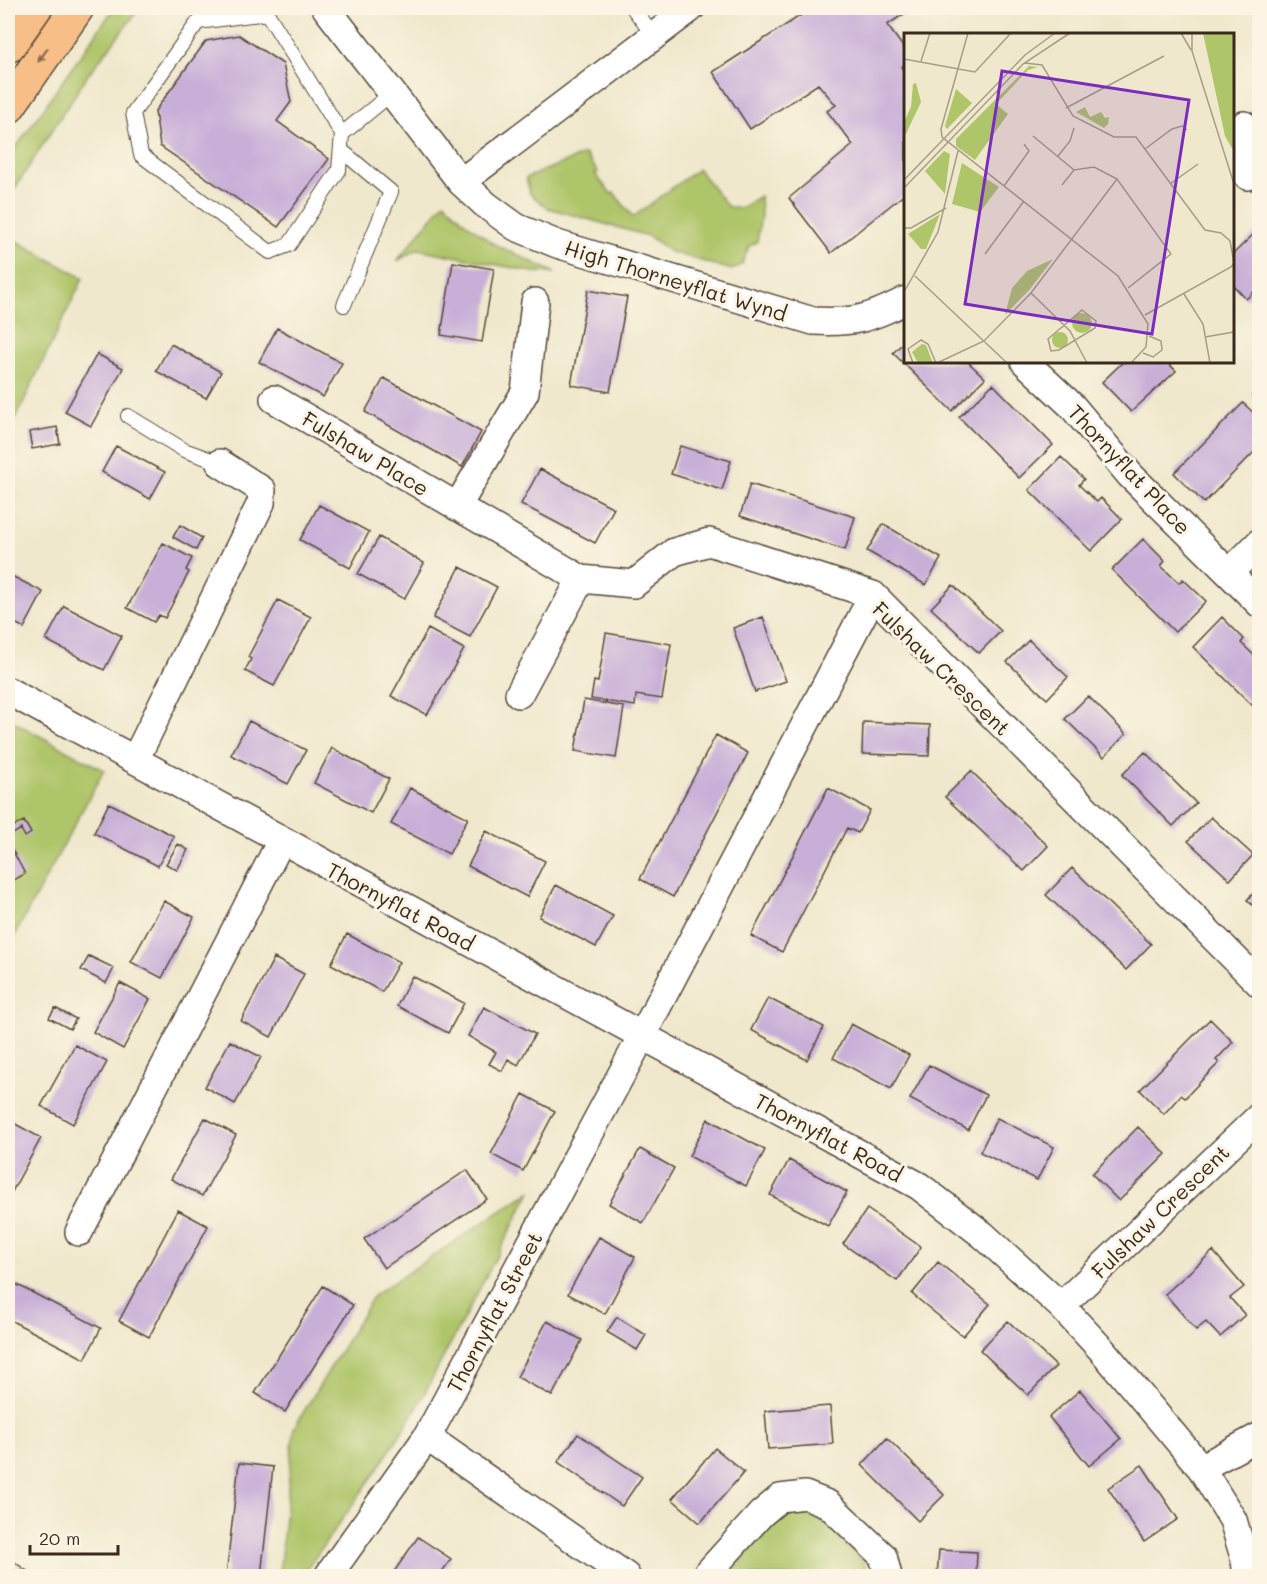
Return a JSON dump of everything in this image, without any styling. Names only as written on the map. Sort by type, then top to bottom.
[{"type":"main road","points":[[8,46],[35,8]]},
{"type":"main road","points":[[8,107],[77,8]]},
{"type":"street","name":"High Thorneyflat Wynd","points":[[326,8],[461,182],[486,205],[516,227],[557,244],[813,321],[839,322],[867,318],[904,301]]},
{"type":"street","points":[[461,182],[691,8]]},
{"type":"street","points":[[1244,125],[1247,179]]},
{"type":"street","points":[[457,507],[525,392],[535,302]]},
{"type":"street","name":"Thornyflat Place","points":[[1030,363],[1072,406],[1130,475],[1260,604]]},
{"type":"street","name":"Fulshaw Place","points":[[274,399],[581,579],[634,584],[674,552],[709,542],[873,596]]},
{"type":"street","points":[[135,760],[261,503],[262,490],[220,463]]},
{"type":"street","points":[[1228,573],[1260,542]]},
{"type":"street","points":[[519,694],[581,579]]},
{"type":"street","name":"Fulshaw Crescent","points":[[642,1036],[873,596],[1260,984]]},
{"type":"street","name":"Thornyflat Road","points":[[8,691],[919,1186],[983,1235],[1061,1306],[1102,1350],[1201,1468],[1233,1520],[1245,1560],[1247,1576]]},
{"type":"street","points":[[79,1233],[281,841]]},
{"type":"street","name":"Thornyflat Street","points":[[328,1576],[427,1437],[642,1036]]},
{"type":"street","name":"Fulshaw Crescent","points":[[1061,1306],[1260,1116]]},
{"type":"street","points":[[1201,1468],[1260,1436]]},
{"type":"street","points":[[427,1437],[626,1576]]},
{"type":"street","points":[[705,1576],[761,1514],[780,1498],[805,1495],[828,1504],[883,1556],[888,1576]]},
{"type":"lane","points":[[633,8],[654,36]]},
{"type":"lane","points":[[267,13],[342,134],[339,170],[289,245],[270,252],[141,155],[133,113],[198,22],[267,13]]},
{"type":"lane","points":[[342,134],[392,93]]},
{"type":"lane","points":[[341,150],[391,192],[344,305]]},
{"type":"lane","points":[[128,416],[184,450],[220,463]]},
{"type":"green space","points":[[114,8],[140,8],[87,76],[8,199],[8,159]]},
{"type":"green space","points":[[585,154],[598,172],[595,174],[633,217],[698,169],[728,207],[741,208],[760,196],[761,215],[757,242],[749,246],[742,264],[732,270],[671,252],[648,236],[548,208],[530,194],[526,178]]},
{"type":"green space","points":[[444,202],[466,223],[494,244],[555,273],[533,272],[418,249],[397,261]]},
{"type":"green space","points":[[8,236],[83,278],[8,434]]},
{"type":"green space","points":[[8,719],[104,770],[8,948]]},
{"type":"green space","points":[[531,1191],[415,1411],[380,1466],[302,1576],[279,1576],[294,1428],[374,1295]]},
{"type":"green space","points":[[796,1513],[816,1515],[864,1562],[868,1576],[729,1576],[771,1525],[778,1519]]},
{"type":"building","points":[[812,8],[913,8],[887,25],[904,48],[904,65],[901,67],[904,71],[904,195],[831,253],[789,198],[853,145],[827,111],[836,105],[818,84],[750,129],[713,72]]},
{"type":"building","points":[[239,35],[283,64],[291,102],[277,121],[329,159],[278,227],[160,146],[155,111],[206,41]]},
{"type":"building","points":[[1260,228],[1260,286],[1246,299],[1234,286],[1234,253]]},
{"type":"building","points":[[453,262],[494,269],[482,342],[441,335]]},
{"type":"building","points":[[588,290],[627,297],[610,392],[571,385]]},
{"type":"building","points":[[277,328],[342,363],[323,397],[259,362]]},
{"type":"building","points":[[904,342],[904,363],[969,363],[985,378],[952,411],[893,353]]},
{"type":"building","points":[[171,344],[221,372],[206,398],[156,371]]},
{"type":"building","points":[[97,354],[123,368],[91,426],[65,412]]},
{"type":"building","points":[[1122,363],[1168,363],[1176,371],[1131,412],[1102,382]]},
{"type":"building","points":[[384,378],[481,432],[462,467],[365,412]]},
{"type":"building","points":[[993,384],[1053,445],[1019,478],[959,417]]},
{"type":"building","points":[[1260,387],[1260,403],[1252,395]]},
{"type":"building","points":[[1243,403],[1260,419],[1260,446],[1204,503],[1174,473]]},
{"type":"building","points":[[57,427],[60,444],[32,449],[29,432]]},
{"type":"building","points":[[116,446],[165,472],[150,499],[102,472]]},
{"type":"building","points":[[680,446],[731,461],[722,490],[671,474]]},
{"type":"building","points":[[1061,457],[1084,479],[1079,485],[1097,502],[1101,498],[1122,519],[1091,551],[1029,490]]},
{"type":"building","points":[[540,469],[614,508],[595,543],[521,504]]},
{"type":"building","points":[[750,484],[855,517],[845,550],[740,516]]},
{"type":"building","points":[[319,505],[369,532],[350,568],[300,540]]},
{"type":"building","points":[[883,524],[941,558],[926,585],[867,551]]},
{"type":"building","points":[[180,525],[202,538],[196,550],[173,537]]},
{"type":"building","points":[[379,537],[424,563],[404,599],[358,574]]},
{"type":"building","points":[[1143,539],[1165,561],[1161,566],[1179,583],[1183,579],[1206,601],[1175,632],[1112,570]]},
{"type":"building","points":[[163,543],[192,558],[186,570],[189,572],[165,618],[159,615],[154,622],[127,608]]},
{"type":"building","points":[[460,567],[497,587],[470,637],[433,618]]},
{"type":"building","points":[[8,574],[43,592],[24,628],[8,619]]},
{"type":"building","points":[[953,585],[1001,631],[979,653],[931,608]]},
{"type":"building","points":[[278,600],[311,617],[274,686],[245,671],[251,659],[248,657]]},
{"type":"building","points":[[64,606],[122,636],[104,670],[46,640]]},
{"type":"building","points":[[763,617],[786,681],[755,692],[733,628]]},
{"type":"building","points":[[1222,617],[1244,639],[1241,643],[1258,659],[1260,657],[1260,703],[1255,708],[1193,647]]},
{"type":"building","points":[[428,629],[464,649],[427,715],[391,696]]},
{"type":"building","points":[[606,633],[671,644],[662,699],[636,695],[635,706],[591,699],[594,681],[598,682]]},
{"type":"building","points":[[1029,640],[1068,677],[1047,699],[1007,662]]},
{"type":"building","points":[[1088,696],[1126,734],[1104,757],[1065,719]]},
{"type":"building","points":[[584,700],[624,707],[616,758],[575,751]]},
{"type":"building","points":[[249,721],[306,750],[288,784],[231,755]]},
{"type":"building","points":[[863,722],[930,725],[929,756],[862,754]]},
{"type":"building","points":[[716,735],[748,753],[673,897],[640,879]]},
{"type":"building","points":[[332,748],[389,779],[371,813],[314,783]]},
{"type":"building","points":[[1145,752],[1196,803],[1173,826],[1122,775]]},
{"type":"building","points":[[971,771],[1048,846],[1024,871],[945,797]]},
{"type":"building","points":[[410,788],[468,818],[449,854],[391,824]]},
{"type":"building","points":[[828,788],[870,810],[858,833],[847,828],[782,952],[751,936]]},
{"type":"building","points":[[109,803],[174,836],[158,866],[94,833]]},
{"type":"building","points":[[8,813],[14,826],[24,821],[31,833],[25,837],[21,829],[8,837]]},
{"type":"building","points":[[1211,817],[1253,855],[1230,880],[1188,841]]},
{"type":"building","points":[[486,831],[545,861],[527,897],[468,866]]},
{"type":"building","points":[[8,842],[25,874],[8,883]]},
{"type":"building","points":[[178,844],[188,850],[177,870],[166,864]]},
{"type":"building","points":[[1072,868],[1151,944],[1126,970],[1046,895]]},
{"type":"building","points":[[556,885],[613,916],[596,947],[539,917]]},
{"type":"building","points":[[1260,886],[1260,912],[1247,900]]},
{"type":"building","points":[[164,901],[194,917],[162,978],[131,962]]},
{"type":"building","points":[[347,934],[399,962],[382,992],[331,964]]},
{"type":"building","points":[[89,956],[114,968],[106,983],[81,970]]},
{"type":"building","points":[[274,958],[304,974],[271,1037],[241,1021]]},
{"type":"building","points":[[412,976],[464,1003],[448,1033],[397,1006]]},
{"type":"building","points":[[120,983],[150,999],[123,1049],[93,1032]]},
{"type":"building","points":[[768,998],[824,1027],[807,1060],[751,1030]]},
{"type":"building","points":[[484,1007],[535,1034],[518,1065],[508,1059],[502,1071],[489,1064],[496,1052],[468,1036]]},
{"type":"building","points":[[55,1008],[76,1019],[70,1029],[49,1018]]},
{"type":"building","points":[[1210,1019],[1233,1042],[1216,1060],[1219,1063],[1185,1098],[1181,1095],[1164,1114],[1140,1090]]},
{"type":"building","points":[[851,1024],[909,1055],[891,1089],[833,1058]]},
{"type":"building","points":[[230,1041],[261,1057],[235,1104],[205,1087]]},
{"type":"building","points":[[75,1045],[107,1062],[73,1124],[41,1106]]},
{"type":"building","points":[[929,1065],[986,1095],[968,1130],[910,1099]]},
{"type":"building","points":[[523,1094],[555,1111],[523,1171],[491,1154]]},
{"type":"building","points":[[205,1118],[236,1135],[202,1196],[171,1179]]},
{"type":"building","points":[[997,1118],[1054,1147],[1037,1180],[980,1152]]},
{"type":"building","points":[[708,1119],[765,1150],[746,1186],[689,1156]]},
{"type":"building","points":[[10,1121],[41,1138],[8,1199],[8,1126]]},
{"type":"building","points":[[1138,1127],[1166,1154],[1119,1201],[1092,1174]]},
{"type":"building","points":[[640,1149],[674,1168],[643,1223],[609,1204]]},
{"type":"building","points":[[789,1160],[847,1192],[828,1226],[770,1195]]},
{"type":"building","points":[[467,1170],[487,1199],[384,1268],[364,1239]]},
{"type":"building","points":[[867,1209],[921,1247],[897,1281],[843,1244]]},
{"type":"building","points":[[178,1210],[208,1226],[149,1337],[119,1321]]},
{"type":"building","points":[[599,1237],[635,1257],[605,1314],[568,1294]]},
{"type":"building","points":[[1213,1251],[1244,1287],[1230,1298],[1245,1315],[1220,1337],[1206,1322],[1196,1330],[1165,1294]]},
{"type":"building","points":[[938,1262],[990,1304],[963,1336],[912,1294]]},
{"type":"building","points":[[8,1280],[101,1328],[85,1359],[8,1319]]},
{"type":"building","points":[[323,1286],[353,1305],[285,1412],[255,1393]]},
{"type":"building","points":[[617,1317],[646,1335],[637,1350],[607,1332]]},
{"type":"building","points":[[547,1321],[582,1340],[552,1396],[517,1377]]},
{"type":"building","points":[[1008,1321],[1056,1366],[1028,1395],[980,1350]]},
{"type":"building","points":[[1080,1390],[1121,1439],[1089,1466],[1049,1417]]},
{"type":"building","points":[[830,1406],[833,1444],[768,1449],[765,1411]]},
{"type":"building","points":[[578,1434],[642,1477],[622,1506],[558,1462]]},
{"type":"building","points":[[887,1438],[944,1495],[918,1521],[862,1465]]},
{"type":"building","points":[[715,1448],[744,1472],[700,1523],[672,1499]]},
{"type":"building","points":[[239,1463],[273,1467],[261,1576],[226,1576]]},
{"type":"building","points":[[1142,1465],[1178,1519],[1144,1542],[1108,1488]]},
{"type":"building","points":[[418,1537],[451,1559],[439,1576],[391,1576]]},
{"type":"building","points":[[939,1550],[977,1552],[976,1576],[937,1576]]},
{"type":"building","points":[[8,1557],[24,1569],[35,1576],[8,1576]]}]
